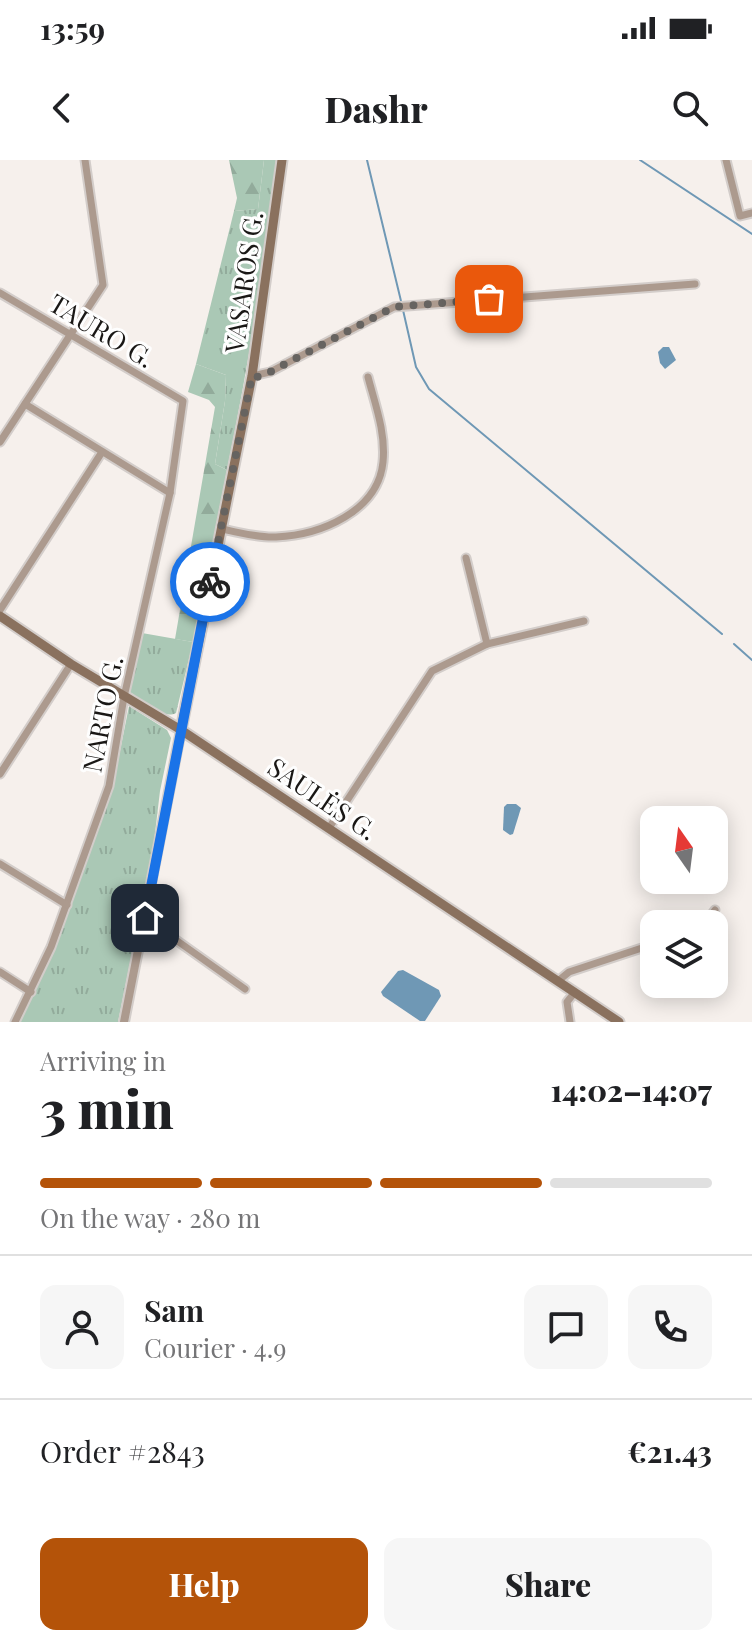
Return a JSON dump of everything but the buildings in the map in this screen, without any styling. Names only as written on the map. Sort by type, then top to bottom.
[{"type":"main road","name":"VASAROS G.","points":[[181,730],[252,376],[282,160]]},
{"type":"main road","name":"SAULĖS G.","points":[[0,613],[71,664],[181,730],[619,1022]]},
{"type":"street","points":[[0,442],[103,285],[85,160]]},
{"type":"street","points":[[726,160],[740,216],[752,213]]},
{"type":"street","points":[[252,376],[270,372],[394,307],[695,284]]},
{"type":"street","name":"TAURO G.","points":[[0,293],[183,401]]},
{"type":"street","points":[[221,529],[275,537],[308,532],[336,522],[367,499],[378,480],[383,451],[381,427],[368,377]]},
{"type":"street","name":"NARTO G.","points":[[15,1022],[31,992],[67,905],[109,786],[124,697],[170,493],[183,401]]},
{"type":"street","points":[[25,404],[170,493]]},
{"type":"street","points":[[0,613],[102,452]]},
{"type":"street","points":[[466,558],[487,644]]},
{"type":"street","points":[[329,828],[432,671],[487,644],[584,621]]},
{"type":"street","points":[[0,774],[71,664]]},
{"type":"street","name":"VASAROS G.","points":[[124,1022],[181,730]]},
{"type":"street","points":[[0,864],[67,905]]},
{"type":"street","points":[[145,918],[245,989]]},
{"type":"street","points":[[558,981],[569,972],[640,949]]},
{"type":"street","points":[[0,972],[31,992]]},
{"type":"street","points":[[570,1022],[567,1002],[575,992]]},
{"type":"green space","points":[[229,160],[264,160],[258,209],[234,211],[237,198]]},
{"type":"green space","points":[[264,160],[276,160],[272,199],[227,470],[215,464],[226,375],[196,364],[234,211],[258,209]]},
{"type":"green space","points":[[196,364],[226,375],[215,464],[227,470],[193,642],[175,639],[215,407],[209,400],[188,392]]},
{"type":"green space","points":[[142,633],[193,642],[176,713],[159,712],[130,692]]},
{"type":"green space","points":[[129,706],[167,730],[171,738],[160,791],[153,850],[118,1022],[18,1022],[53,947],[112,791]]},
{"type":"water","points":[[663,347],[669,347],[676,360],[665,369],[658,352]]},
{"type":"water","points":[[516,804],[521,808],[513,834],[510,835],[503,830],[504,807]]},
{"type":"water","points":[[403,970],[439,990],[441,996],[425,1021],[420,1021],[381,992],[398,971]]},
{"type":"waterway","points":[[367,160],[401,301]]},
{"type":"waterway","points":[[640,160],[752,234]]},
{"type":"waterway","points":[[403,310],[416,367],[429,389],[722,634]]},
{"type":"waterway","points":[[734,644],[752,660]]},
{"type":"way so far","points":[[210,582],[252,376],[270,372],[394,307],[489,299]]},
{"type":"route","points":[[145,918],[210,582]]}]
